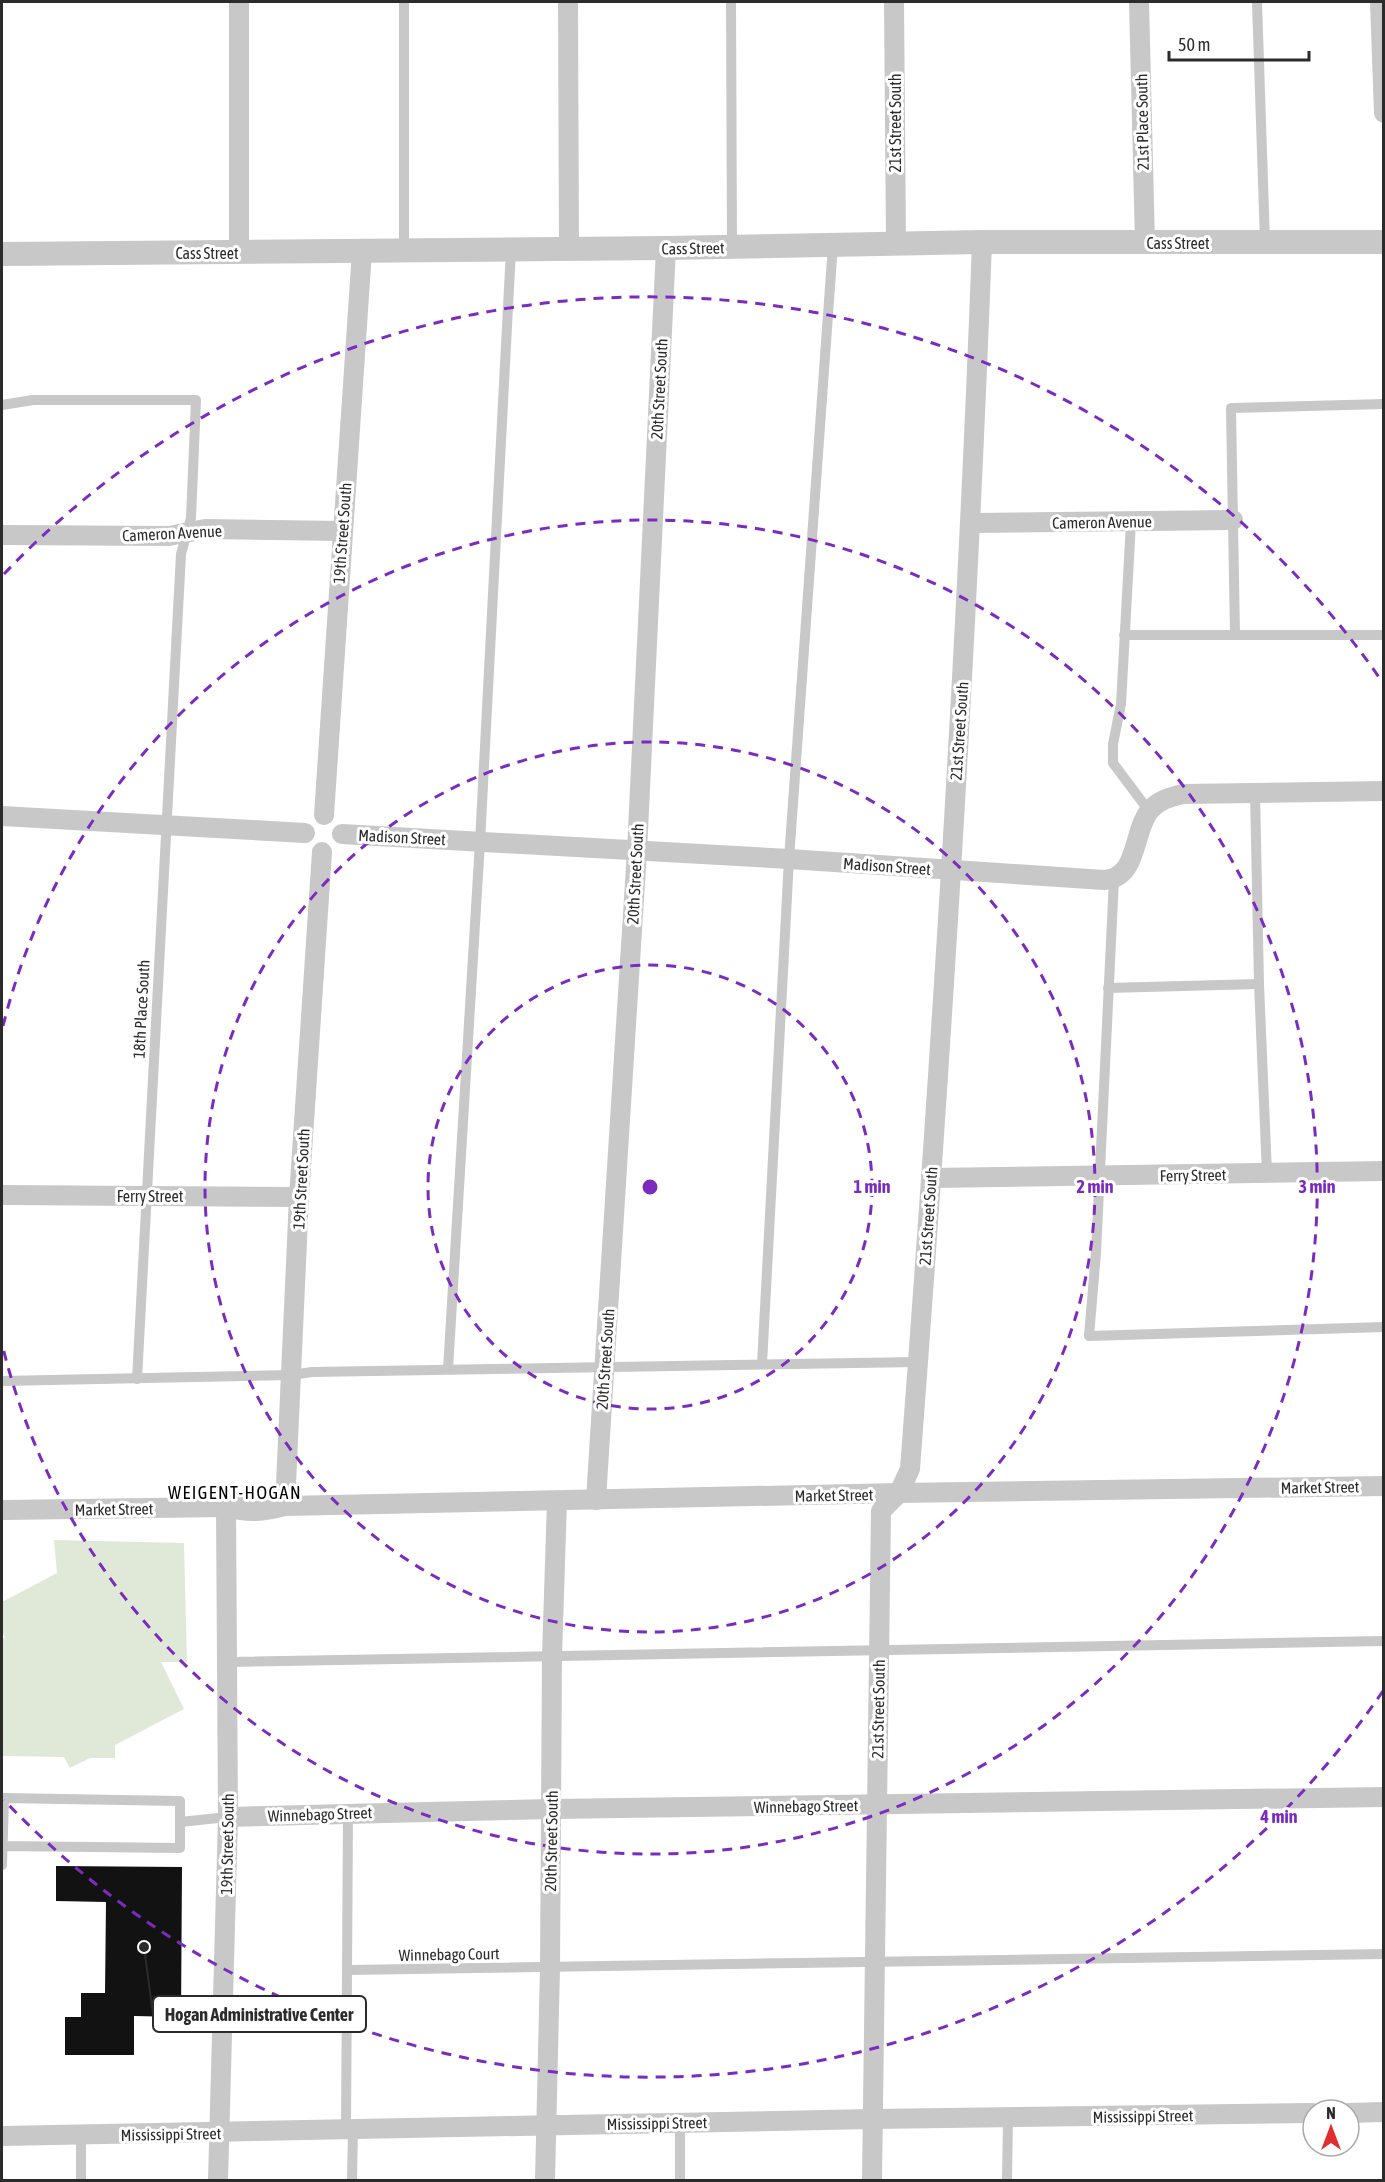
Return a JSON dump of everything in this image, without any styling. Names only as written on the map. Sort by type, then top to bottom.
[{"type":"street","points":[[238,2],[239,253]]},
{"type":"street","points":[[568,2],[569,249]]},
{"type":"street","name":"21st Street South","points":[[894,2],[896,244]]},
{"type":"street","name":"21st Place South","points":[[1139,2],[1145,243]]},
{"type":"street","points":[[1380,2],[1383,113]]},
{"type":"street","name":"Cass Street","points":[[2,254],[666,248],[982,242],[1383,242]]},
{"type":"street","name":"21st Street South","points":[[872,2181],[881,1511],[899,1493],[910,1469],[931,1178],[972,523],[982,242]]},
{"type":"street","name":"20th Street South","points":[[596,1500],[637,851],[666,248]]},
{"type":"street","name":"19th Street South","points":[[324,815],[362,251]]},
{"type":"street","name":"Cameron Avenue","points":[[972,523],[1233,520]]},
{"type":"street","name":"Cameron Avenue","points":[[2,536],[169,536],[205,530],[342,531]]},
{"type":"street","points":[[1114,879],[1126,869],[1149,811],[1163,799],[1183,794],[1383,791]]},
{"type":"street","points":[[324,815],[339,823],[342,834],[341,840],[334,849],[322,852],[312,848],[305,832],[313,818],[324,815]]},
{"type":"street","points":[[2,816],[305,832]]},
{"type":"street","name":"Madison Street","points":[[342,834],[1114,879]]},
{"type":"street","name":"19th Street South","points":[[285,1506],[299,1197],[322,852]]},
{"type":"street","name":"Ferry Street","points":[[931,1178],[1383,1171]]},
{"type":"street","name":"Ferry Street","points":[[2,1196],[299,1197]]},
{"type":"street","name":"Market Street","points":[[2,1510],[226,1507],[248,1500],[269,1500],[285,1506],[899,1493],[1383,1486]]},
{"type":"street","name":"20th Street South","points":[[544,2181],[550,1968],[552,1656],[557,1501]]},
{"type":"street","name":"19th Street South","points":[[218,2181],[228,1817],[226,1507]]},
{"type":"street","name":"Winnebago Street","points":[[228,1817],[552,1809],[1383,1797]]},
{"type":"street","points":[[1361,2113],[1383,2112]]},
{"type":"street","name":"Mississippi Street","points":[[2,2136],[680,2122],[1301,2113]]},
{"type":"lane","points":[[404,2],[404,251]]},
{"type":"lane","points":[[731,2],[732,247]]},
{"type":"lane","points":[[1257,2],[1265,242]]},
{"type":"lane","points":[[762,1364],[789,859],[833,245]]},
{"type":"lane","points":[[448,1369],[480,842],[511,249]]},
{"type":"lane","name":"18th Place South","points":[[2,405],[33,400],[196,400],[191,518],[181,554],[137,1379]]},
{"type":"lane","points":[[1235,635],[1231,408],[1383,404]]},
{"type":"lane","points":[[1131,522],[1121,704],[1113,744],[1113,763],[1149,811]]},
{"type":"lane","points":[[1124,635],[1383,634]]},
{"type":"lane","points":[[1255,793],[1267,1174]]},
{"type":"lane","points":[[1114,879],[1096,1253],[1089,1336],[1383,1327]]},
{"type":"lane","points":[[1108,988],[1260,984]]},
{"type":"lane","points":[[2,1382],[448,1369],[918,1362]]},
{"type":"lane","points":[[228,1662],[1383,1641]]},
{"type":"lane","points":[[2,1846],[180,1848],[180,1801],[4,1798],[2,1846],[2,1865]]},
{"type":"lane","points":[[348,1813],[349,2130],[352,2181]]},
{"type":"lane","points":[[180,1822],[228,1817]]},
{"type":"lane","name":"Winnebago Court","points":[[348,1970],[1383,1954]]},
{"type":"lane","points":[[1007,2181],[1008,2117]]},
{"type":"lane","points":[[680,2122],[680,2181]]},
{"type":"lane","points":[[81,2136],[81,2181]]},
{"type":"green space","points":[[54,1540],[184,1543],[187,1662],[161,1662],[184,1709],[115,1745],[115,1758],[90,1758],[70,1768],[64,1757],[2,1756],[2,1638],[5,1638],[2,1630],[2,1602],[57,1573]]},
{"type":"building","points":[[56,1866],[182,1867],[181,2017],[134,2016],[134,2055],[65,2055],[65,2017],[81,2017],[81,1993],[105,1993],[106,1902],[56,1901]]},
{"type":"place","name":"Hogan Administrative Center","points":[[144,1947]]},
{"type":"district","name":"WEIGENT-HOGAN","points":[[235,1492]]}]
